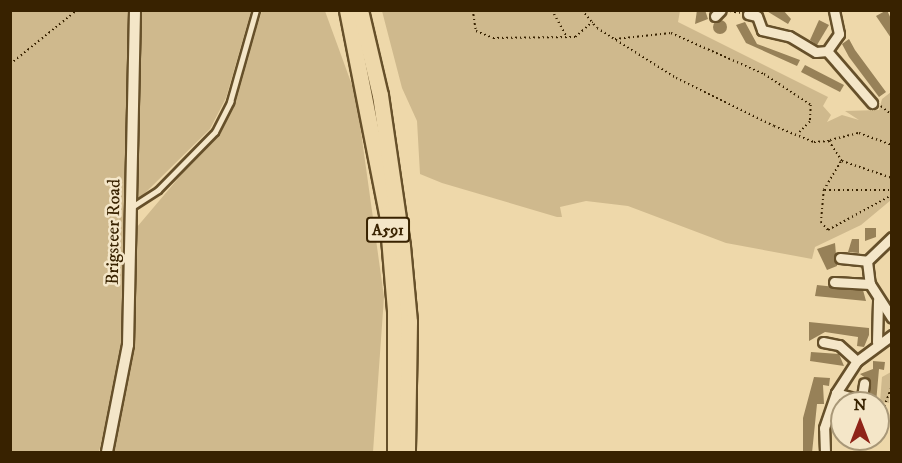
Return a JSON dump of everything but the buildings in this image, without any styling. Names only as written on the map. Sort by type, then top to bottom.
[{"type":"highway","name":"A591","points":[[347,10],[387,213],[395,311],[395,453]]},
{"type":"highway","name":"A591","points":[[360,10],[380,95],[402,246],[409,322],[407,453]]},
{"type":"street","name":"Brigsteer Road","points":[[106,453],[128,345],[135,10]]},
{"type":"street","points":[[757,14],[762,30],[789,36],[816,52],[827,51],[839,34],[834,10]]},
{"type":"street","points":[[827,51],[872,103]]},
{"type":"street","points":[[867,261],[891,237]]},
{"type":"street","points":[[840,258],[867,261]]},
{"type":"street","points":[[867,261],[870,284],[891,318]]},
{"type":"street","points":[[834,282],[870,284]]},
{"type":"street","points":[[877,342],[879,300]]},
{"type":"street","points":[[837,391],[857,361],[877,342],[891,335]]},
{"type":"street","points":[[823,342],[839,345],[857,361]]},
{"type":"street","points":[[863,391],[864,384]]},
{"type":"street","points":[[825,453],[824,428],[830,410]]},
{"type":"lane","points":[[130,209],[166,183],[215,132],[230,102],[256,10]]},
{"type":"path","points":[[10,64],[76,10]]},
{"type":"path","points":[[473,10],[476,31],[493,38],[568,38],[592,22]]},
{"type":"path","points":[[552,10],[568,38]]},
{"type":"path","points":[[582,10],[592,22],[615,39],[676,78],[797,135],[829,141],[859,134],[891,145]]},
{"type":"path","points":[[726,11],[757,14]]},
{"type":"path","points":[[615,39],[672,33],[764,74],[811,105],[810,123],[797,135]]},
{"type":"path","points":[[872,103],[891,115]]},
{"type":"path","points":[[829,141],[842,161],[891,178]]},
{"type":"path","points":[[842,161],[824,190],[821,222],[828,230],[891,195]]},
{"type":"path","points":[[824,190],[891,190]]},
{"type":"shaded area","points":[[10,11],[131,11],[122,348],[99,452],[11,452]]},
{"type":"shaded area","points":[[138,11],[251,11],[226,98],[210,129],[138,200]]},
{"type":"shaded area","points":[[262,11],[325,11],[356,96],[384,297],[373,452],[110,452],[133,350],[137,227],[225,123]]},
{"type":"shaded area","points":[[382,11],[680,11],[678,22],[828,97],[823,106],[831,115],[827,122],[842,115],[859,120],[845,111],[879,110],[882,99],[891,92],[891,200],[861,225],[815,247],[812,259],[726,243],[628,206],[586,201],[560,207],[562,217],[557,217],[442,183],[420,174],[417,121],[402,88]]},
{"type":"shaded area","points":[[891,372],[890,391],[881,391],[882,377]]}]
